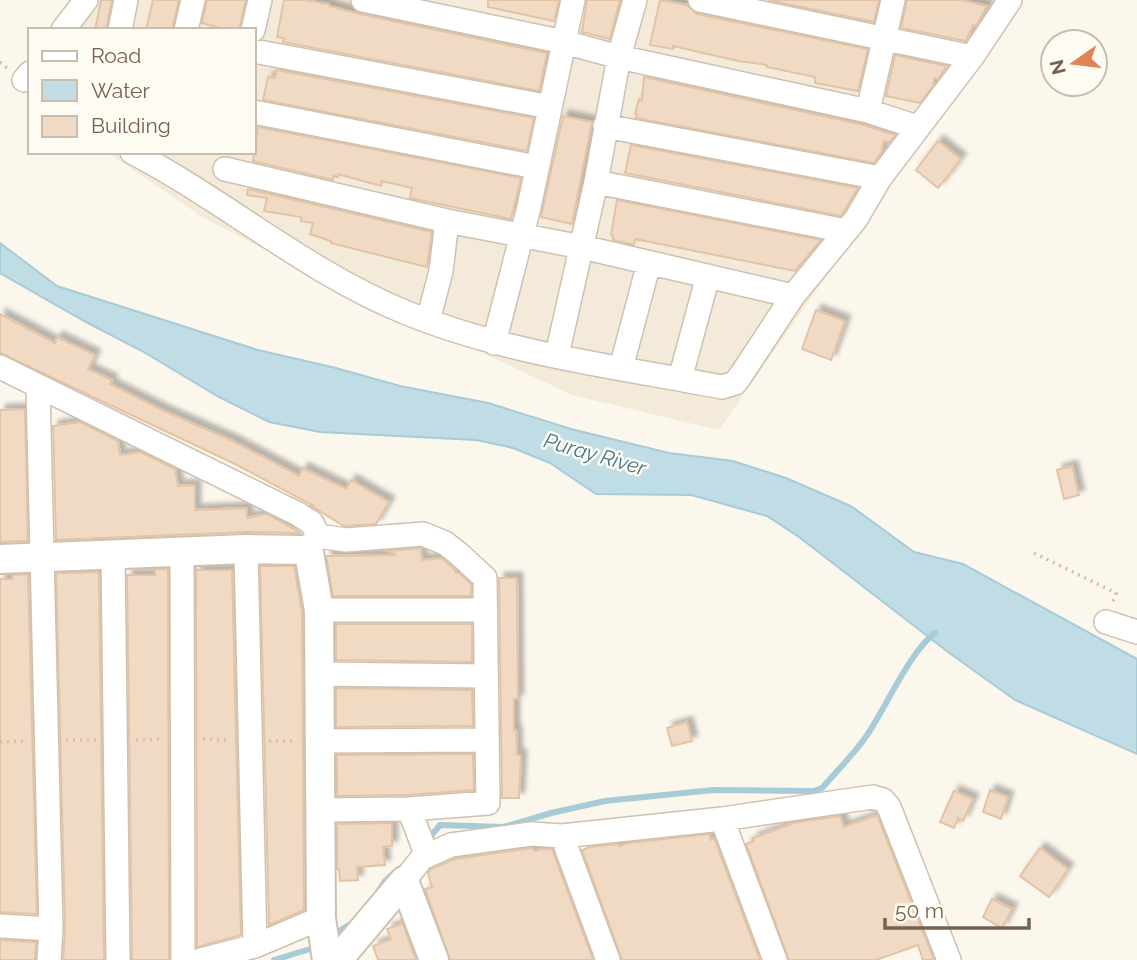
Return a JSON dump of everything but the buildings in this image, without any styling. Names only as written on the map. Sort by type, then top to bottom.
[{"type":"street","points":[[65,28],[86,0]]},
{"type":"street","points":[[120,28],[126,0]]},
{"type":"street","points":[[186,28],[193,0]]},
{"type":"street","points":[[253,28],[260,0]]},
{"type":"street","points":[[363,0],[564,42],[619,57],[868,111],[917,128]]},
{"type":"street","points":[[494,343],[573,0]]},
{"type":"street","points":[[557,355],[596,182],[619,57],[635,0]]},
{"type":"street","points":[[700,0],[972,57]]},
{"type":"street","points":[[868,111],[893,0]]},
{"type":"street","points":[[155,158],[214,200],[344,282],[405,313],[494,343],[722,387],[735,383],[793,296],[856,219],[880,178],[972,57],[1002,1]]},
{"type":"street","points":[[256,51],[550,107]]},
{"type":"street","points":[[256,112],[536,167]]},
{"type":"street","points":[[605,126],[880,178]]},
{"type":"street","points":[[214,200],[227,160],[447,221],[582,247],[793,296]]},
{"type":"street","points":[[596,182],[846,231]]},
{"type":"street","points":[[428,321],[441,271],[447,221]]},
{"type":"street","points":[[621,368],[649,263]]},
{"type":"street","points":[[680,379],[708,276]]},
{"type":"street","points":[[0,367],[312,523],[311,558],[319,610],[325,943]]},
{"type":"street","points":[[38,387],[51,929],[49,960]]},
{"type":"street","points":[[0,559],[246,549],[416,534],[428,535],[459,554],[485,578],[488,803],[419,835]]},
{"type":"street","points":[[246,549],[255,946]]},
{"type":"street","points":[[182,551],[183,960]]},
{"type":"street","points":[[113,554],[118,960]]},
{"type":"street","points":[[319,610],[485,610]]},
{"type":"street","points":[[1106,622],[1137,632]]},
{"type":"street","points":[[319,674],[486,676]]},
{"type":"street","points":[[320,741],[487,740]]},
{"type":"street","points":[[321,810],[450,845],[531,834],[562,836],[722,819],[873,797],[883,800],[889,807],[949,960]]},
{"type":"street","points":[[722,819],[775,960]]},
{"type":"street","points":[[201,960],[255,946],[325,943],[346,950],[419,860],[419,835]]},
{"type":"street","points":[[562,836],[608,960]]},
{"type":"street","points":[[404,881],[434,960]]},
{"type":"street","points":[[0,926],[51,929]]},
{"type":"path","points":[[1034,553],[1116,593]]},
{"type":"shaded area","points":[[95,0],[1019,0],[719,430],[572,395],[306,270],[205,219],[110,154],[256,154],[256,28],[77,28]]},
{"type":"water","name":"Puray River","points":[[0,243],[57,286],[258,350],[400,386],[488,403],[571,429],[669,453],[733,461],[786,478],[851,506],[914,552],[963,564],[1137,659],[1137,754],[1015,700],[799,537],[767,516],[691,495],[596,494],[550,463],[513,448],[476,440],[320,432],[269,422],[219,397],[0,273]]},
{"type":"waterway","points":[[426,842],[440,825],[504,827],[605,801],[713,790],[814,791],[822,788],[865,738],[916,653],[935,633]]},
{"type":"waterway","points":[[378,892],[393,874]]},
{"type":"waterway","points":[[330,936],[351,924]]},
{"type":"waterway","points":[[274,960],[318,944]]}]
